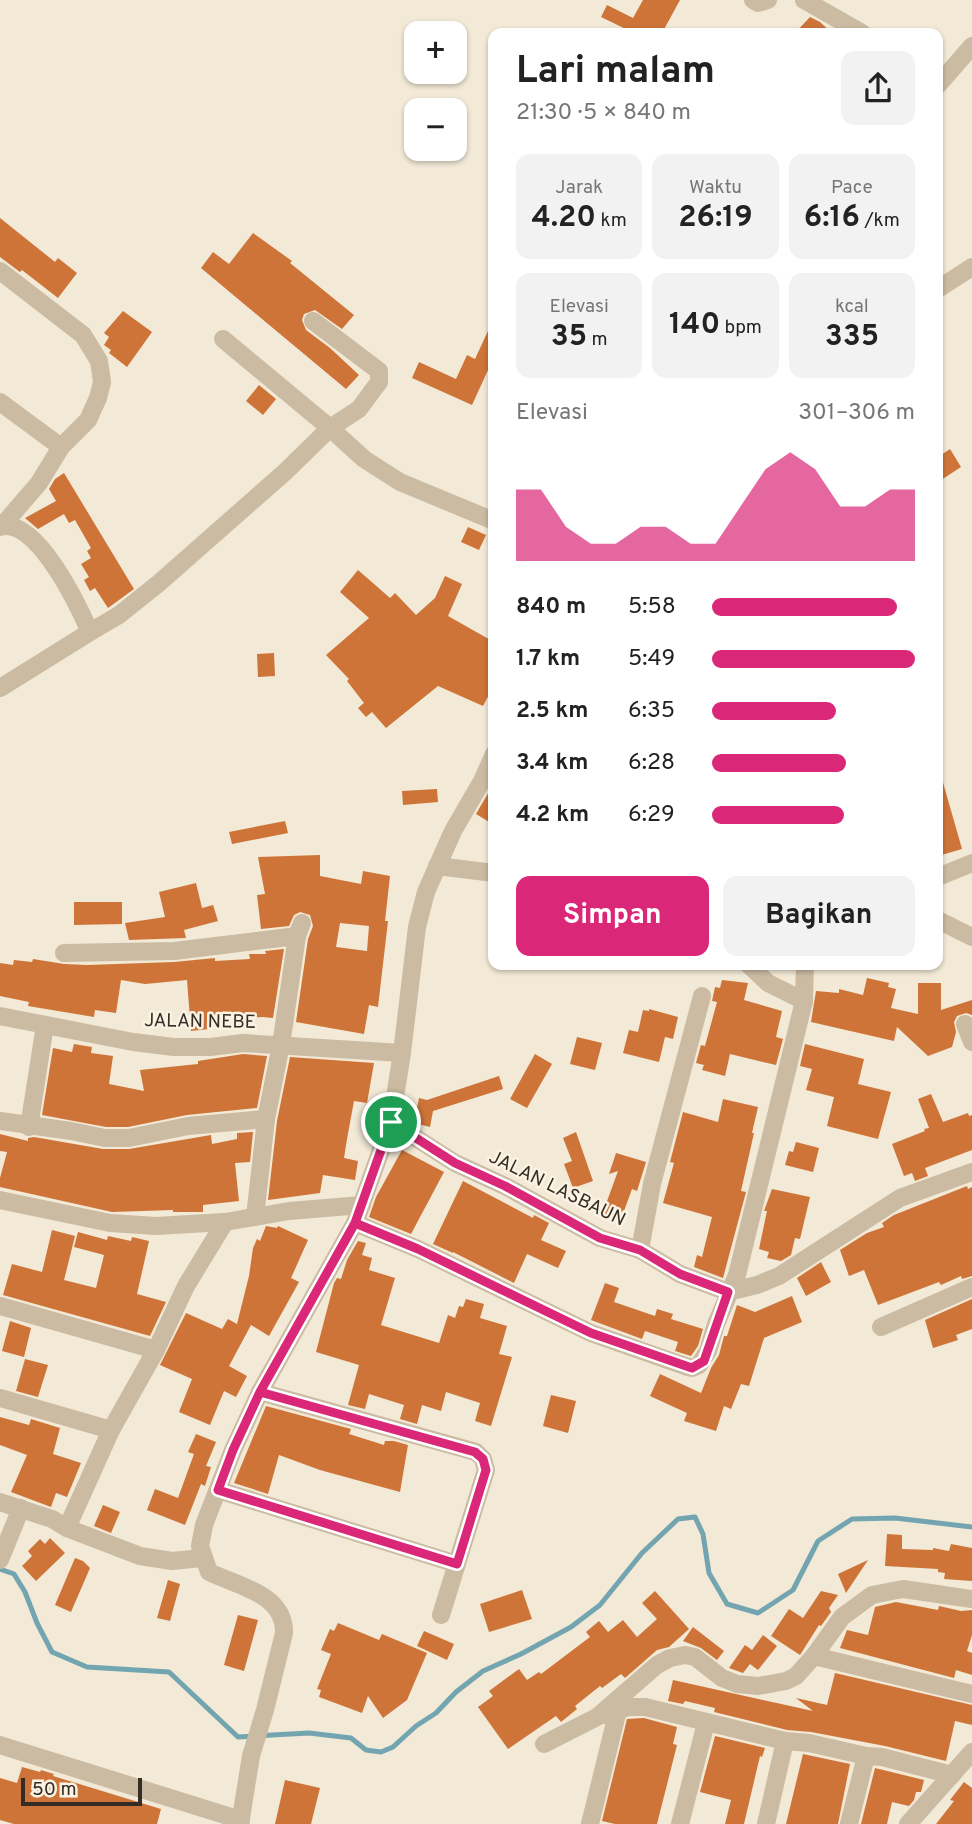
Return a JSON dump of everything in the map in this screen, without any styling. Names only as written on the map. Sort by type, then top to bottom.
[{"type":"street","points":[[752,0],[758,3],[768,0]]},
{"type":"street","points":[[804,0],[853,28]]},
{"type":"street","points":[[943,79],[972,46]]},
{"type":"street","points":[[943,286],[972,267]]},
{"type":"street","points":[[0,271],[83,335],[99,360],[102,382],[95,407],[78,432],[61,447],[39,483],[1,526]]},
{"type":"street","points":[[0,688],[118,615],[159,583],[285,472],[330,428],[359,409],[381,376],[375,368],[313,321]]},
{"type":"street","points":[[223,339],[364,459],[400,482],[488,519]]},
{"type":"street","points":[[0,402],[61,447]]},
{"type":"street","points":[[1,526],[17,527],[38,544],[90,632]]},
{"type":"street","points":[[0,1745],[240,1822],[251,1756],[265,1710],[284,1633],[284,1623],[272,1602],[252,1590],[209,1572],[200,1546],[204,1525],[233,1450],[260,1392],[355,1223],[362,1205],[391,1122],[417,928],[426,892],[453,831],[488,768]]},
{"type":"street","points":[[943,875],[972,863]]},
{"type":"street","points":[[437,866],[488,872]]},
{"type":"street","points":[[943,922],[972,937]]},
{"type":"street","points":[[64,953],[174,951],[300,930],[266,1119],[255,1217]]},
{"type":"street","points":[[754,970],[768,983],[804,1000]]},
{"type":"street","points":[[355,1223],[418,1249],[591,1333],[692,1368],[704,1361],[728,1292],[737,1275],[804,1000],[805,970]]},
{"type":"street","points":[[640,1250],[652,1184],[702,996]]},
{"type":"street","name":"JALAN NEBE","points":[[0,1016],[133,1042],[174,1047],[243,1043],[402,1053]]},
{"type":"street","points":[[965,1024],[972,1042]]},
{"type":"street","points":[[29,1127],[46,1025]]},
{"type":"street","points":[[0,1121],[29,1127],[71,1130],[105,1138],[129,1138],[188,1126],[266,1119]]},
{"type":"street","name":"JALAN LASBAUN","points":[[391,1122],[455,1163],[505,1186],[600,1238],[640,1250],[680,1274],[728,1292]]},
{"type":"street","points":[[728,1292],[779,1276],[900,1198],[972,1172]]},
{"type":"street","points":[[0,1200],[110,1223],[156,1226],[225,1222],[289,1211],[362,1205]]},
{"type":"street","points":[[67,1528],[111,1430],[156,1350],[186,1286],[225,1222]]},
{"type":"street","points":[[881,1326],[972,1287]]},
{"type":"street","points":[[0,1306],[156,1350]]},
{"type":"street","points":[[260,1392],[475,1452],[483,1459],[486,1470],[441,1615]]},
{"type":"street","points":[[0,1398],[111,1430]]},
{"type":"street","points":[[218,1490],[457,1564]]},
{"type":"street","points":[[0,1502],[52,1519],[67,1528],[141,1556],[172,1561],[202,1558]]},
{"type":"street","points":[[0,1560],[21,1508]]},
{"type":"street","points":[[597,1717],[657,1665],[670,1658],[695,1657],[722,1678],[737,1684],[758,1686],[786,1681],[796,1676],[814,1656],[842,1617],[872,1595],[903,1589],[972,1599]]},
{"type":"street","points":[[814,1656],[972,1694]]},
{"type":"street","points":[[544,1744],[597,1717],[618,1710],[645,1707],[785,1741],[882,1757],[952,1775]]},
{"type":"street","points":[[590,1824],[618,1710]]},
{"type":"street","points":[[680,1824],[706,1723]]},
{"type":"street","points":[[766,1824],[785,1741]]},
{"type":"street","points":[[908,1824],[972,1752]]},
{"type":"street","points":[[849,1824],[866,1756]]},
{"type":"building","points":[[643,0],[680,0],[665,28],[624,28],[601,17],[607,5],[633,18]]},
{"type":"building","points":[[810,17],[827,28],[800,28]]},
{"type":"building","points":[[0,218],[55,262],[58,258],[77,273],[58,298],[0,257]]},
{"type":"building","points":[[253,233],[292,261],[290,263],[354,315],[342,329],[315,310],[304,314],[302,320],[306,330],[359,375],[346,389],[201,268],[213,252],[229,264]]},
{"type":"building","points":[[123,311],[152,332],[127,367],[109,353],[111,350],[104,345],[109,337],[104,333]]},
{"type":"building","points":[[488,331],[488,370],[472,405],[412,378],[419,362],[456,379],[467,355],[475,359]]},
{"type":"building","points":[[259,385],[276,399],[263,415],[246,401]]},
{"type":"building","points":[[950,449],[961,467],[943,479],[943,454]]},
{"type":"building","points":[[64,473],[134,589],[108,608],[95,588],[90,591],[84,580],[89,577],[81,564],[91,558],[87,551],[91,548],[75,520],[69,523],[64,514],[38,529],[25,518],[56,501],[49,489],[55,479]]},
{"type":"building","points":[[468,527],[486,535],[479,550],[461,542]]},
{"type":"building","points":[[358,570],[390,598],[395,593],[416,615],[435,598],[445,576],[462,584],[448,616],[488,639],[488,696],[483,706],[438,686],[386,728],[372,712],[366,717],[358,708],[364,703],[347,681],[349,679],[326,655],[369,618],[340,592]]},
{"type":"building","points":[[274,653],[275,676],[258,677],[257,654]]},
{"type":"building","points":[[943,782],[962,849],[943,855]]},
{"type":"building","points":[[437,789],[438,802],[403,805],[402,791]]},
{"type":"building","points":[[488,793],[488,821],[476,814]]},
{"type":"building","points":[[285,821],[288,833],[232,844],[229,832]]},
{"type":"building","points":[[320,855],[320,876],[361,884],[363,871],[390,876],[385,921],[388,921],[378,1007],[369,1005],[364,1034],[296,1022],[308,939],[313,926],[310,915],[300,912],[294,915],[289,926],[261,929],[257,895],[265,894],[258,857]],"holes":[[[340,923],[369,926],[367,951],[336,947]]]},
{"type":"building","points":[[196,883],[202,908],[213,905],[218,921],[184,930],[186,938],[129,940],[125,923],[165,917],[159,892]]},
{"type":"building","points":[[74,902],[122,902],[122,924],[74,925]]},
{"type":"building","points":[[284,949],[273,1018],[234,1019],[233,1015],[208,1018],[209,1029],[191,1031],[187,980],[145,984],[121,980],[116,1013],[95,1010],[94,1017],[28,1006],[29,1002],[0,996],[0,963],[13,965],[14,960],[32,962],[33,959],[87,965],[215,958],[215,961],[250,959],[249,954],[266,954],[265,951]]},
{"type":"building","points":[[867,978],[889,983],[888,987],[896,989],[891,1008],[918,1014],[918,983],[941,983],[941,1010],[972,1000],[972,1015],[966,1013],[957,1016],[952,1047],[928,1056],[897,1027],[894,1041],[811,1022],[816,991],[839,993],[839,989],[863,995]]},
{"type":"building","points":[[722,980],[748,983],[744,1000],[782,1011],[776,1037],[783,1039],[776,1065],[730,1054],[725,1076],[702,1070],[704,1065],[696,1063],[701,1045],[705,1046],[717,1002],[712,1001],[715,987],[720,988]]},
{"type":"building","points":[[649,1009],[678,1017],[673,1039],[665,1037],[659,1062],[623,1053],[629,1030],[638,1032],[643,1010]]},
{"type":"building","points":[[577,1037],[602,1043],[595,1070],[570,1064]]},
{"type":"building","points":[[74,1044],[92,1047],[91,1053],[113,1056],[109,1084],[144,1091],[140,1070],[198,1064],[198,1061],[243,1054],[267,1056],[257,1108],[187,1115],[128,1127],[106,1127],[42,1115],[53,1048],[72,1052]]},
{"type":"building","points":[[805,1044],[864,1059],[858,1084],[891,1092],[878,1139],[827,1126],[834,1097],[806,1090],[812,1069],[800,1066]]},
{"type":"building","points":[[535,1054],[552,1064],[527,1108],[510,1099]]},
{"type":"building","points":[[290,1057],[374,1063],[367,1103],[354,1101],[347,1139],[344,1158],[358,1161],[355,1180],[323,1175],[320,1193],[268,1200],[277,1121]]},
{"type":"building","points":[[499,1076],[503,1089],[433,1111],[430,1127],[414,1123],[419,1098],[427,1100]]},
{"type":"building","points":[[931,1094],[943,1122],[968,1113],[969,1116],[972,1115],[972,1150],[925,1168],[928,1176],[915,1181],[912,1173],[904,1176],[892,1144],[929,1128],[918,1099]]},
{"type":"building","points":[[723,1099],[758,1107],[741,1191],[746,1192],[723,1278],[694,1267],[697,1255],[702,1257],[712,1217],[663,1203],[674,1163],[670,1162],[683,1112],[718,1122]]},
{"type":"building","points":[[253,1132],[250,1162],[235,1163],[239,1201],[203,1205],[203,1212],[112,1212],[0,1187],[7,1152],[0,1151],[0,1134],[28,1141],[28,1138],[34,1137],[103,1149],[129,1149],[211,1135],[212,1144],[237,1139],[237,1133]]},
{"type":"building","points":[[576,1132],[593,1181],[573,1188],[564,1164],[572,1161],[563,1138]]},
{"type":"building","points":[[796,1142],[819,1148],[813,1172],[785,1165],[789,1151],[793,1152]]},
{"type":"building","points":[[402,1150],[444,1172],[411,1234],[369,1217],[376,1197]]},
{"type":"building","points":[[616,1153],[646,1162],[637,1191],[632,1189],[620,1222],[602,1215],[618,1171],[609,1174]]},
{"type":"building","points":[[463,1181],[533,1218],[534,1215],[549,1223],[541,1240],[566,1251],[558,1268],[527,1254],[514,1283],[433,1244]]},
{"type":"building","points":[[967,1186],[968,1189],[972,1187],[972,1276],[962,1279],[961,1276],[941,1285],[939,1282],[878,1305],[864,1270],[849,1276],[840,1250],[867,1233],[884,1227],[882,1223],[894,1215]]},
{"type":"building","points":[[772,1189],[810,1197],[800,1239],[795,1238],[791,1255],[781,1261],[767,1258],[769,1252],[759,1249],[767,1211],[764,1211]]},
{"type":"building","points":[[266,1226],[278,1226],[308,1240],[291,1278],[299,1282],[269,1336],[251,1325],[229,1366],[247,1376],[236,1397],[224,1391],[210,1425],[179,1412],[192,1379],[160,1365],[186,1313],[222,1329],[228,1319],[237,1324],[253,1248],[257,1239],[260,1241]]},
{"type":"building","points":[[52,1230],[75,1236],[64,1280],[96,1288],[104,1255],[74,1247],[78,1232],[107,1240],[108,1236],[131,1241],[132,1237],[149,1241],[137,1294],[166,1302],[150,1336],[3,1295],[12,1264],[42,1272]]},
{"type":"building","points":[[358,1241],[366,1243],[362,1255],[372,1258],[369,1270],[395,1278],[381,1325],[439,1343],[448,1315],[455,1318],[459,1306],[463,1307],[466,1299],[484,1304],[480,1318],[507,1326],[499,1354],[512,1357],[491,1426],[475,1421],[480,1403],[446,1392],[441,1411],[422,1405],[417,1424],[400,1419],[404,1405],[369,1394],[365,1409],[348,1405],[359,1365],[316,1352],[334,1283],[337,1278],[341,1279],[347,1260]]},
{"type":"building","points":[[821,1262],[831,1282],[806,1296],[797,1278]]},
{"type":"building","points":[[605,1283],[619,1288],[614,1302],[655,1316],[657,1309],[673,1314],[671,1319],[703,1329],[698,1346],[691,1356],[675,1351],[678,1342],[645,1331],[642,1339],[591,1320]]},
{"type":"building","points":[[792,1296],[802,1322],[764,1338],[749,1386],[741,1384],[731,1409],[724,1406],[716,1431],[684,1421],[687,1413],[650,1396],[660,1374],[701,1393],[719,1355],[724,1336],[727,1336],[737,1305],[755,1312]]},
{"type":"building","points":[[972,1299],[972,1329],[956,1335],[958,1340],[933,1348],[925,1320]]},
{"type":"building","points":[[10,1321],[31,1328],[24,1357],[2,1351]]},
{"type":"building","points":[[25,1359],[48,1365],[38,1397],[16,1391]]},
{"type":"building","points":[[551,1395],[576,1401],[568,1433],[543,1426]]},
{"type":"building","points":[[266,1406],[351,1429],[349,1434],[384,1445],[385,1441],[394,1441],[408,1445],[400,1492],[320,1470],[279,1455],[268,1494],[234,1483]]},
{"type":"building","points":[[0,1417],[29,1425],[31,1419],[60,1428],[53,1454],[81,1463],[67,1497],[56,1493],[51,1507],[11,1492],[27,1455],[0,1445]]},
{"type":"building","points":[[196,1434],[216,1442],[206,1466],[211,1467],[205,1486],[201,1484],[185,1525],[147,1510],[155,1489],[178,1498],[194,1454],[188,1452]]},
{"type":"building","points":[[103,1505],[120,1512],[111,1533],[94,1526]]},
{"type":"building","points":[[887,1534],[902,1535],[902,1549],[933,1548],[949,1551],[951,1544],[972,1548],[972,1581],[944,1579],[945,1573],[938,1572],[938,1569],[885,1566]]},
{"type":"building","points":[[50,1538],[65,1553],[36,1581],[22,1566],[32,1556],[28,1551],[40,1539],[45,1544]]},
{"type":"building","points":[[75,1558],[90,1568],[71,1612],[55,1605]]},
{"type":"building","points":[[868,1560],[846,1593],[838,1574]]},
{"type":"building","points":[[168,1580],[180,1584],[170,1621],[157,1618]]},
{"type":"building","points":[[522,1590],[532,1619],[489,1632],[480,1604]]},
{"type":"building","points":[[655,1591],[689,1629],[669,1647],[657,1650],[625,1678],[621,1674],[602,1688],[600,1686],[575,1706],[577,1709],[561,1722],[556,1716],[508,1749],[478,1707],[493,1696],[489,1691],[519,1669],[527,1680],[539,1672],[541,1674],[590,1637],[586,1632],[599,1621],[608,1632],[623,1620],[637,1637],[657,1619],[642,1603]]},
{"type":"building","points":[[821,1591],[838,1595],[829,1608],[831,1612],[821,1626],[819,1625],[800,1655],[771,1636],[789,1609],[803,1618]]},
{"type":"building","points":[[896,1602],[938,1610],[939,1606],[961,1611],[972,1610],[972,1635],[967,1651],[972,1653],[972,1675],[956,1670],[954,1678],[840,1648],[847,1630],[868,1635],[875,1607]]},
{"type":"building","points":[[238,1615],[258,1620],[244,1671],[224,1665]]},
{"type":"building","points":[[338,1623],[379,1640],[382,1634],[427,1653],[407,1700],[383,1718],[368,1696],[362,1713],[319,1697],[321,1690],[317,1689],[331,1654],[321,1650],[330,1629],[334,1631]]},
{"type":"building","points":[[693,1627],[724,1651],[717,1660],[701,1648],[683,1641]]},
{"type":"building","points":[[424,1631],[454,1644],[447,1660],[417,1646]]},
{"type":"building","points":[[763,1635],[777,1646],[758,1670],[750,1664],[743,1673],[729,1668],[745,1645],[752,1650]]},
{"type":"building","points":[[835,1673],[972,1705],[972,1725],[955,1721],[946,1761],[885,1746],[787,1730],[714,1712],[715,1708],[685,1701],[683,1704],[668,1701],[673,1680],[813,1711],[796,1698],[827,1705]]},
{"type":"building","points":[[644,1718],[677,1727],[673,1744],[677,1745],[657,1824],[615,1824],[602,1821],[627,1719]]},
{"type":"building","points":[[715,1736],[765,1748],[762,1757],[760,1756],[744,1824],[725,1824],[731,1800],[700,1792]]},
{"type":"building","points":[[803,1754],[850,1764],[838,1824],[786,1824]]},
{"type":"building","points":[[22,1767],[40,1772],[41,1770],[161,1809],[157,1824],[14,1824],[0,1820],[0,1778],[17,1783]]},
{"type":"building","points":[[875,1768],[924,1780],[921,1792],[916,1792],[909,1806],[892,1802],[887,1824],[861,1824]]},
{"type":"building","points":[[285,1780],[320,1788],[311,1824],[275,1824]]},
{"type":"building","points":[[964,1782],[972,1788],[972,1824],[936,1824],[954,1801],[950,1800]]},
{"type":"waterway","points":[[0,1569],[14,1574],[52,1652],[87,1667],[169,1672],[238,1737],[309,1733],[351,1738],[366,1750],[381,1752],[393,1747],[416,1726],[436,1713],[456,1692],[483,1671],[571,1627],[600,1605],[642,1553],[678,1519],[695,1517],[703,1534],[709,1573],[727,1604],[758,1613],[793,1590],[818,1541],[852,1519],[895,1518],[972,1527]]},
{"type":"route","points":[[391,1122],[355,1223],[260,1392],[218,1490],[457,1564],[486,1470],[483,1459],[475,1452],[260,1392],[305,1315],[355,1223],[418,1249],[591,1333],[692,1368],[704,1361],[728,1292],[680,1274],[640,1250],[600,1238],[505,1186],[455,1163],[391,1122]]}]
